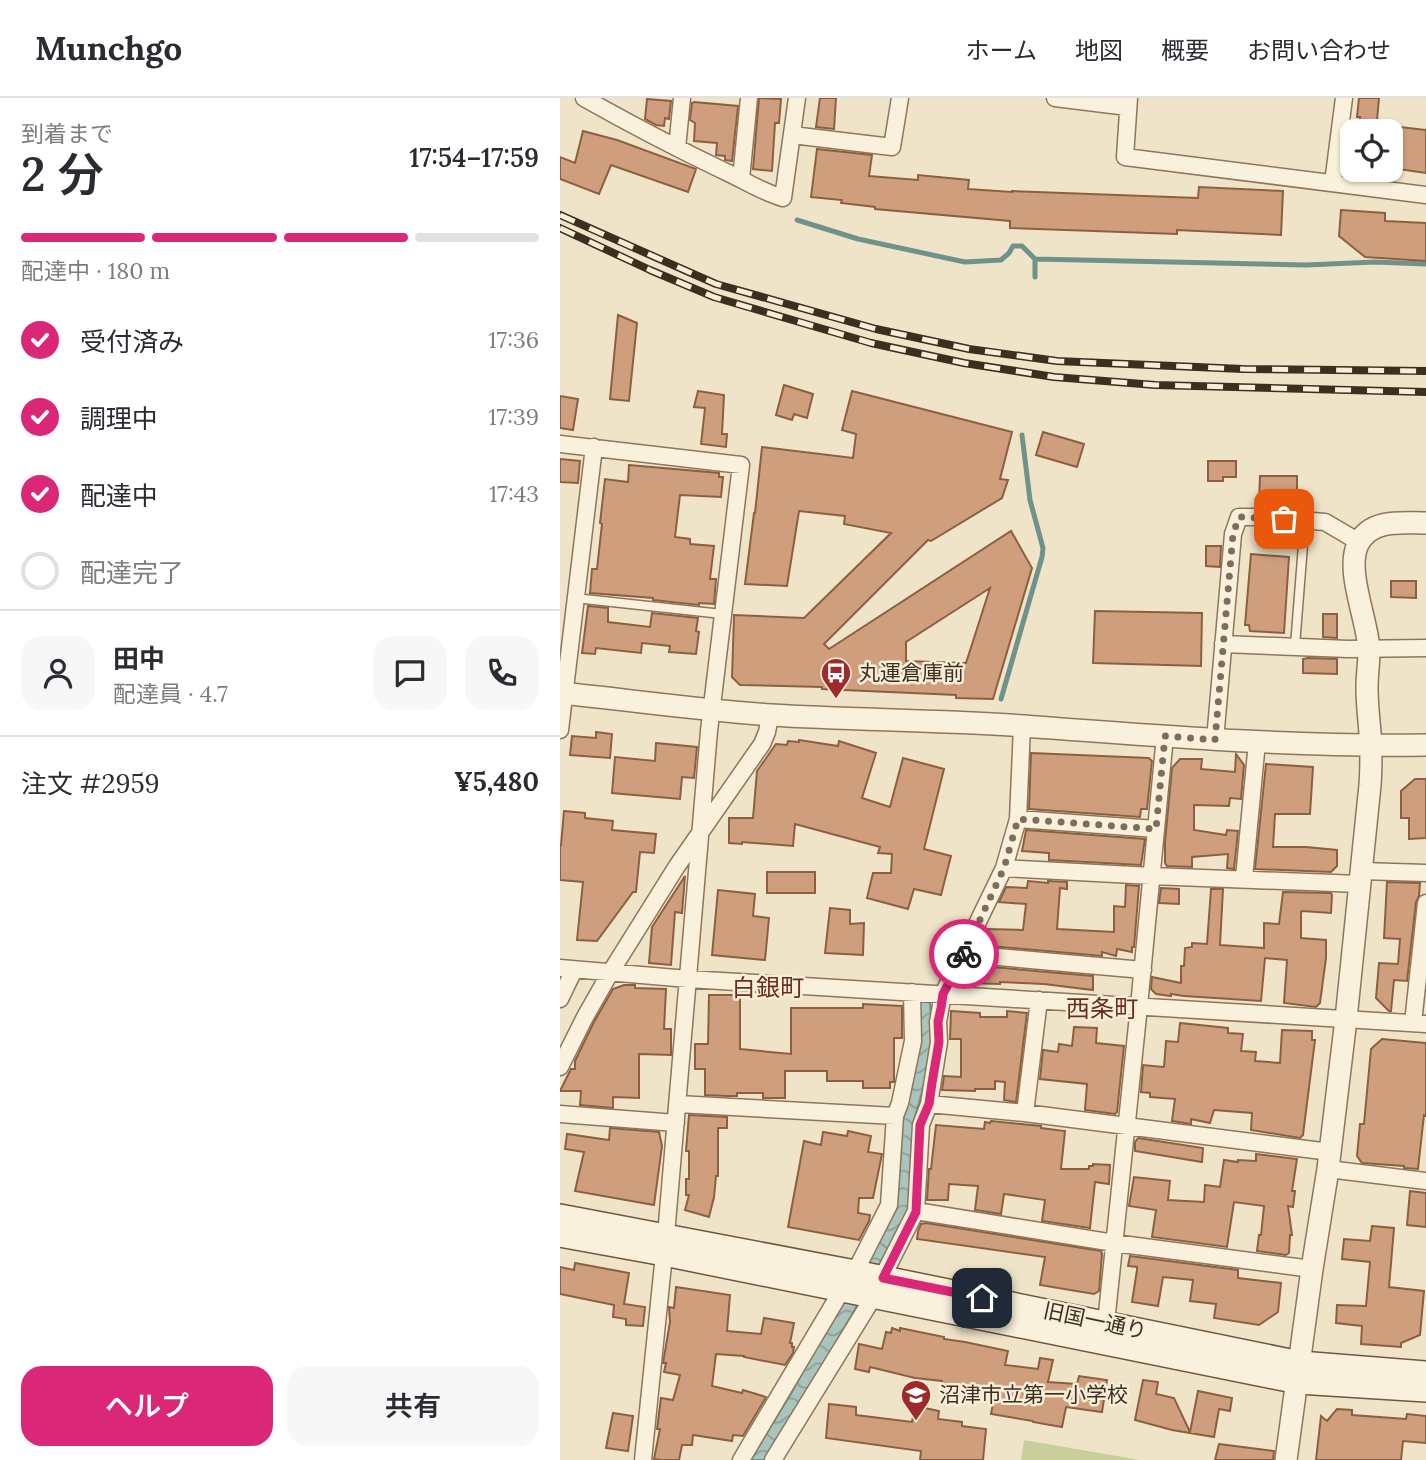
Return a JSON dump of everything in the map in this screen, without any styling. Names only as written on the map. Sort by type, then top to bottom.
[{"type":"main road","name":"旧国一通り","points":[[560,1216],[665,1244],[861,1284],[1103,1341],[1299,1373],[1426,1390]]},
{"type":"main road","name":"旧国一通り","points":[[560,1235],[665,1244]]},
{"type":"main road","name":"旧国一通り","points":[[861,1284],[1106,1324],[1299,1373],[1426,1373]]},
{"type":"street","points":[[584,98],[630,125],[764,192],[783,198],[797,98]]},
{"type":"street","points":[[677,148],[682,98]]},
{"type":"street","points":[[741,179],[749,98]]},
{"type":"street","points":[[792,135],[892,147],[900,98]]},
{"type":"street","points":[[1055,98],[1129,102],[1125,157],[1426,195]]},
{"type":"street","points":[[1333,183],[1344,98]]},
{"type":"street","points":[[560,443],[741,465],[709,730],[678,1104],[643,1460]]},
{"type":"street","points":[[560,730],[562,693],[594,447]]},
{"type":"street","points":[[1215,740],[1233,534],[1239,517],[1325,522],[1359,542]]},
{"type":"street","points":[[1286,1460],[1329,1161],[1370,785],[1371,746],[1367,688],[1369,648],[1355,569],[1356,550],[1359,542],[1374,527],[1397,522],[1426,523]]},
{"type":"street","points":[[1223,644],[1426,648]]},
{"type":"street","points":[[562,693],[770,715],[1022,726],[1257,742],[1426,745]]},
{"type":"street","points":[[560,1067],[610,973],[677,866],[762,744],[770,715]]},
{"type":"street","points":[[741,1460],[861,1284],[916,1212],[920,1125],[929,1104],[943,994],[1004,868],[1018,819],[1022,726]]},
{"type":"street","points":[[1106,1324],[1165,736]]},
{"type":"street","points":[[1244,878],[1257,742]]},
{"type":"street","points":[[1018,819],[1156,829]]},
{"type":"street","points":[[1004,868],[1244,878],[1360,877],[1426,873]]},
{"type":"street","points":[[560,999],[567,969],[688,979],[1420,1023],[1426,903]]},
{"type":"street","points":[[964,954],[1143,970]]},
{"type":"street","points":[[774,1460],[861,1284],[889,1205],[895,1116],[913,1041],[912,992]]},
{"type":"street","points":[[1025,1113],[1039,1000]]},
{"type":"street","points":[[678,1104],[895,1116]]},
{"type":"street","points":[[929,1104],[1126,1126],[1329,1161],[1426,1181]]},
{"type":"street","points":[[560,1114],[676,1123]]},
{"type":"street","points":[[916,1212],[1114,1243],[1312,1269]]},
{"type":"lane","points":[[1295,646],[1305,520]]},
{"type":"lane","points":[[575,598],[722,614]]},
{"type":"green space","points":[[1024,1440],[1140,1460],[1021,1460]]},
{"type":"water","points":[[917,1001],[930,1001],[931,1023],[936,1042],[915,1117],[908,1213],[853,1313],[766,1460],[750,1460],[872,1251],[901,1134]]},
{"type":"building","points":[[759,98],[781,99],[779,123],[775,123],[772,171],[753,169]]},
{"type":"building","points":[[820,98],[836,98],[834,129],[816,127]]},
{"type":"building","points":[[1359,98],[1379,98],[1377,119],[1357,117]]},
{"type":"building","points":[[647,99],[671,101],[669,119],[665,118],[664,126],[645,119]]},
{"type":"building","points":[[694,102],[738,106],[732,161],[725,160],[725,156],[716,155],[717,143],[694,141],[695,123],[690,120]]},
{"type":"building","points":[[1403,127],[1426,130],[1426,173],[1403,170]]},
{"type":"building","points":[[583,131],[617,140],[696,169],[688,192],[611,165],[599,194],[560,179],[560,157],[575,163]]},
{"type":"building","points":[[817,149],[872,155],[869,176],[918,180],[918,175],[969,180],[968,189],[1198,198],[1199,187],[1283,191],[1281,235],[1177,230],[1177,234],[1010,228],[1010,221],[875,209],[841,203],[842,200],[811,197]]},
{"type":"building","points":[[1341,210],[1385,213],[1385,221],[1426,223],[1426,261],[1365,257],[1339,236]]},
{"type":"building","points":[[618,315],[637,323],[629,401],[610,399]]},
{"type":"building","points":[[784,385],[813,394],[807,418],[794,414],[792,420],[776,415]]},
{"type":"building","points":[[698,391],[724,395],[722,434],[727,434],[726,447],[701,444],[705,408],[694,407]]},
{"type":"building","points":[[852,391],[1012,432],[1000,479],[1008,480],[1002,498],[931,541],[928,540],[824,644],[829,649],[1011,531],[1032,568],[993,699],[822,687],[740,685],[732,677],[734,615],[804,618],[891,533],[844,524],[845,516],[799,511],[787,586],[745,584],[762,447],[853,458],[856,434],[842,430]],"holes":[[[990,588],[966,663],[906,661],[906,642]]]},
{"type":"building","points":[[560,396],[578,399],[573,430],[560,428]]},
{"type":"building","points":[[1043,432],[1084,444],[1077,467],[1036,455]]},
{"type":"building","points":[[560,459],[580,461],[578,483],[560,482]]},
{"type":"building","points":[[1208,461],[1236,461],[1236,477],[1223,477],[1223,481],[1208,481]]},
{"type":"building","points":[[629,465],[719,473],[719,477],[723,477],[721,497],[680,495],[675,537],[690,539],[690,544],[714,546],[710,579],[716,579],[714,604],[699,605],[590,593],[592,569],[597,569],[605,479],[628,482]]},
{"type":"building","points":[[1260,476],[1297,476],[1297,497],[1288,503],[1259,503]]},
{"type":"building","points":[[1206,546],[1221,546],[1220,567],[1206,566]]},
{"type":"building","points":[[1251,554],[1289,557],[1284,633],[1250,631],[1249,625],[1245,625]]},
{"type":"building","points":[[1391,581],[1416,581],[1416,598],[1391,597]]},
{"type":"building","points":[[588,606],[608,608],[608,622],[650,627],[652,613],[698,618],[696,654],[669,652],[670,646],[642,643],[641,653],[596,648],[595,654],[582,653]]},
{"type":"building","points":[[1095,611],[1202,613],[1201,666],[1093,663]]},
{"type":"building","points":[[1323,614],[1337,614],[1337,638],[1323,637]]},
{"type":"building","points":[[1303,659],[1337,659],[1337,674],[1303,673]]},
{"type":"building","points":[[596,732],[612,734],[610,758],[570,755],[572,736],[596,738]]},
{"type":"building","points":[[788,741],[838,746],[839,741],[876,753],[862,798],[890,807],[903,758],[944,769],[924,849],[951,856],[941,895],[914,889],[908,909],[867,898],[873,873],[891,873],[892,854],[878,853],[880,847],[795,824],[793,846],[729,843],[729,818],[753,818],[757,771],[776,744],[787,745]]},
{"type":"building","points":[[656,743],[697,747],[694,778],[682,777],[680,799],[612,793],[615,757],[655,761]]},
{"type":"building","points":[[1031,753],[1149,758],[1152,761],[1147,809],[1141,809],[1140,817],[1029,809]]},
{"type":"building","points":[[1236,754],[1244,765],[1241,799],[1230,798],[1229,806],[1194,805],[1194,830],[1226,835],[1227,830],[1238,831],[1234,869],[1227,868],[1228,854],[1192,857],[1192,867],[1167,866],[1165,842],[1172,768],[1180,759],[1202,759],[1201,769],[1235,772]]},
{"type":"building","points":[[1266,764],[1313,767],[1310,814],[1275,814],[1273,847],[1337,850],[1337,866],[1331,872],[1255,869]]},
{"type":"building","points":[[1415,779],[1426,779],[1426,838],[1409,839],[1409,818],[1401,818],[1401,791]]},
{"type":"building","points":[[564,811],[585,813],[585,818],[613,821],[612,830],[656,834],[654,853],[640,852],[636,892],[633,892],[597,941],[577,940],[583,882],[560,880]]},
{"type":"building","points":[[1026,830],[1145,839],[1141,865],[1049,860],[1049,853],[1022,851]]},
{"type":"building","points":[[767,872],[815,872],[815,893],[767,893]]},
{"type":"building","points":[[685,876],[682,913],[675,912],[671,965],[649,963],[652,927]]},
{"type":"building","points":[[1028,881],[1067,882],[1067,889],[1060,888],[1057,929],[1114,932],[1114,906],[1125,907],[1126,885],[1139,886],[1132,952],[1117,949],[1116,956],[1102,952],[1102,956],[979,945],[986,929],[1023,930],[1026,904],[999,902],[1006,887],[1027,888]]},
{"type":"building","points":[[1387,882],[1420,883],[1407,981],[1394,980],[1391,1011],[1376,998],[1379,963],[1398,964],[1400,939],[1384,938]]},
{"type":"building","points":[[1161,888],[1179,889],[1179,904],[1159,903]]},
{"type":"building","points":[[1211,889],[1223,889],[1220,945],[1264,948],[1264,923],[1279,924],[1283,892],[1331,893],[1331,913],[1301,912],[1301,938],[1326,940],[1320,1003],[1316,1007],[1284,1003],[1287,960],[1265,958],[1261,1001],[1171,996],[1156,994],[1151,989],[1152,977],[1181,983],[1185,948],[1192,947],[1192,943],[1207,944]]},
{"type":"building","points":[[718,890],[755,894],[753,916],[769,918],[765,960],[712,955]]},
{"type":"building","points":[[830,908],[850,910],[850,924],[864,923],[863,955],[825,953]]},
{"type":"building","points":[[969,965],[1093,976],[1093,990],[1044,984],[965,983],[962,978]]},
{"type":"building","points":[[624,985],[666,989],[664,1029],[671,1029],[671,1055],[639,1054],[639,1098],[613,1097],[613,1108],[580,1105],[581,1091],[560,1091],[571,1069],[575,1069],[575,1061],[613,989]]},
{"type":"building","points":[[709,995],[740,995],[740,1049],[791,1054],[791,1008],[863,1008],[863,1004],[902,1006],[902,1038],[894,1038],[894,1082],[890,1082],[890,1088],[863,1088],[863,1081],[827,1081],[827,1071],[785,1071],[785,1098],[763,1098],[763,1093],[737,1093],[737,1096],[705,1095],[705,1069],[695,1069],[695,1044],[708,1044]]},
{"type":"building","points":[[951,1011],[980,1013],[980,1017],[1007,1017],[1007,1011],[1027,1013],[1016,1102],[1004,1100],[1005,1082],[995,1081],[995,1089],[942,1090],[944,1076],[961,1077],[961,1039],[950,1039]]},
{"type":"building","points":[[1180,1023],[1228,1028],[1228,1033],[1243,1034],[1241,1051],[1256,1052],[1255,1061],[1280,1063],[1282,1030],[1312,1031],[1312,1040],[1315,1040],[1303,1135],[1300,1138],[1251,1130],[1252,1113],[1214,1110],[1210,1123],[1191,1119],[1191,1124],[1172,1121],[1175,1099],[1150,1097],[1150,1093],[1141,1092],[1143,1065],[1164,1067],[1166,1041],[1178,1042]]},
{"type":"building","points":[[1074,1027],[1097,1028],[1096,1043],[1124,1046],[1115,1114],[1085,1110],[1087,1084],[1040,1079],[1043,1050],[1058,1052],[1059,1044],[1072,1046]]},
{"type":"building","points":[[1382,1039],[1426,1043],[1426,1116],[1424,1115],[1418,1169],[1362,1163],[1357,1156],[1360,1124],[1364,1124],[1371,1049]]},
{"type":"building","points":[[689,1115],[727,1117],[727,1128],[718,1128],[718,1176],[709,1217],[685,1210],[689,1195],[686,1195],[686,1179],[689,1179],[689,1151],[686,1151]]},
{"type":"building","points":[[985,1122],[1065,1131],[1061,1169],[1089,1169],[1093,1164],[1110,1165],[1109,1184],[1095,1182],[1090,1228],[1042,1221],[1045,1200],[1004,1194],[1001,1214],[975,1210],[978,1186],[949,1184],[948,1200],[927,1200],[936,1125],[984,1129]]},
{"type":"building","points":[[610,1128],[659,1132],[662,1146],[654,1205],[575,1191],[584,1152],[565,1149],[567,1134],[609,1140]]},
{"type":"building","points":[[848,1131],[871,1136],[868,1152],[882,1154],[873,1198],[859,1198],[858,1213],[870,1215],[859,1240],[788,1227],[804,1141],[821,1145],[823,1132],[847,1136]]},
{"type":"building","points":[[1138,1138],[1203,1148],[1202,1162],[1135,1151]]},
{"type":"building","points":[[1256,1154],[1297,1159],[1292,1191],[1295,1191],[1293,1207],[1288,1206],[1292,1235],[1289,1253],[1286,1255],[1257,1251],[1264,1206],[1234,1202],[1227,1247],[1152,1237],[1156,1210],[1129,1206],[1134,1177],[1170,1181],[1168,1200],[1204,1202],[1205,1185],[1220,1187],[1224,1160],[1256,1161]]},
{"type":"building","points":[[1410,1191],[1426,1193],[1426,1227],[1407,1225]]},
{"type":"building","points":[[921,1224],[1101,1251],[1099,1291],[1094,1294],[1040,1285],[1045,1257],[917,1239]]},
{"type":"building","points":[[1372,1226],[1394,1228],[1389,1287],[1424,1291],[1420,1335],[1401,1343],[1401,1347],[1361,1344],[1362,1326],[1336,1323],[1337,1305],[1366,1306],[1370,1262],[1342,1259],[1344,1239],[1370,1241]]},
{"type":"building","points":[[1130,1256],[1238,1270],[1238,1278],[1281,1283],[1278,1312],[1259,1325],[1214,1318],[1216,1304],[1190,1301],[1193,1280],[1163,1277],[1158,1306],[1132,1302],[1137,1267],[1128,1266]]},
{"type":"building","points":[[575,1263],[629,1273],[624,1304],[645,1307],[643,1326],[626,1325],[626,1319],[613,1317],[614,1305],[560,1294],[560,1267],[574,1270]]},
{"type":"building","points":[[676,1287],[730,1295],[727,1331],[761,1334],[764,1318],[794,1323],[790,1343],[794,1347],[785,1365],[744,1356],[716,1354],[712,1386],[742,1393],[743,1390],[766,1397],[743,1436],[733,1435],[732,1441],[693,1435],[692,1445],[682,1445],[679,1460],[661,1460],[654,1459],[660,1429],[657,1429],[661,1398],[673,1400],[680,1375],[664,1372],[666,1363],[663,1363],[670,1322],[669,1307],[674,1308]]},
{"type":"building","points":[[892,1328],[1008,1351],[1005,1365],[1038,1369],[1040,1358],[1053,1360],[1048,1382],[1077,1384],[1079,1376],[1107,1380],[1102,1412],[1066,1407],[1062,1427],[1033,1422],[991,1414],[995,1393],[942,1386],[942,1381],[915,1378],[870,1367],[869,1372],[855,1369],[859,1344],[882,1349],[886,1332],[891,1333]]},
{"type":"building","points":[[1143,1380],[1158,1382],[1156,1394],[1174,1398],[1190,1432],[1198,1391],[1232,1398],[1230,1411],[1219,1409],[1214,1437],[1172,1430],[1135,1420]]},
{"type":"building","points":[[829,1404],[856,1407],[856,1415],[912,1422],[915,1406],[939,1411],[938,1419],[986,1429],[983,1460],[920,1460],[921,1451],[826,1438]]},
{"type":"building","points":[[1337,1409],[1352,1410],[1352,1415],[1406,1419],[1407,1414],[1426,1416],[1426,1443],[1403,1441],[1401,1460],[1316,1460],[1321,1416],[1327,1421]]},
{"type":"building","points":[[613,1413],[633,1416],[628,1451],[606,1448]]},
{"type":"building","points":[[1219,1444],[1274,1451],[1273,1460],[1215,1460]]},
{"type":"waterway","points":[[797,220],[858,239],[965,262],[1001,260],[1013,246],[1022,246],[1035,259],[1035,277]]},
{"type":"waterway","points":[[1035,259],[1307,265],[1374,262],[1426,264]]},
{"type":"waterway","points":[[1001,699],[1043,548],[1030,500],[1022,435]]},
{"type":"railway","points":[[560,215],[716,284],[876,329],[969,349],[1057,361],[1243,369],[1426,371]]},
{"type":"railway","points":[[560,228],[714,297],[871,343],[964,363],[1054,377],[1155,385],[1426,392]]},
{"type":"way so far","points":[[964,954],[1004,868],[1018,819],[1156,829],[1165,736],[1215,740],[1233,534],[1239,517],[1284,519]]},
{"type":"place","name":"丸運倉庫前","points":[[836,700]]},
{"type":"place","name":"沼津市立第一小学校","points":[[916,1422]]},
{"type":"district","name":"白銀町","points":[[768,988]]},
{"type":"district","name":"西条町","points":[[1102,1009]]},
{"type":"route","points":[[964,954],[943,994],[929,1104],[920,1125],[916,1212],[883,1278],[982,1298]]}]
